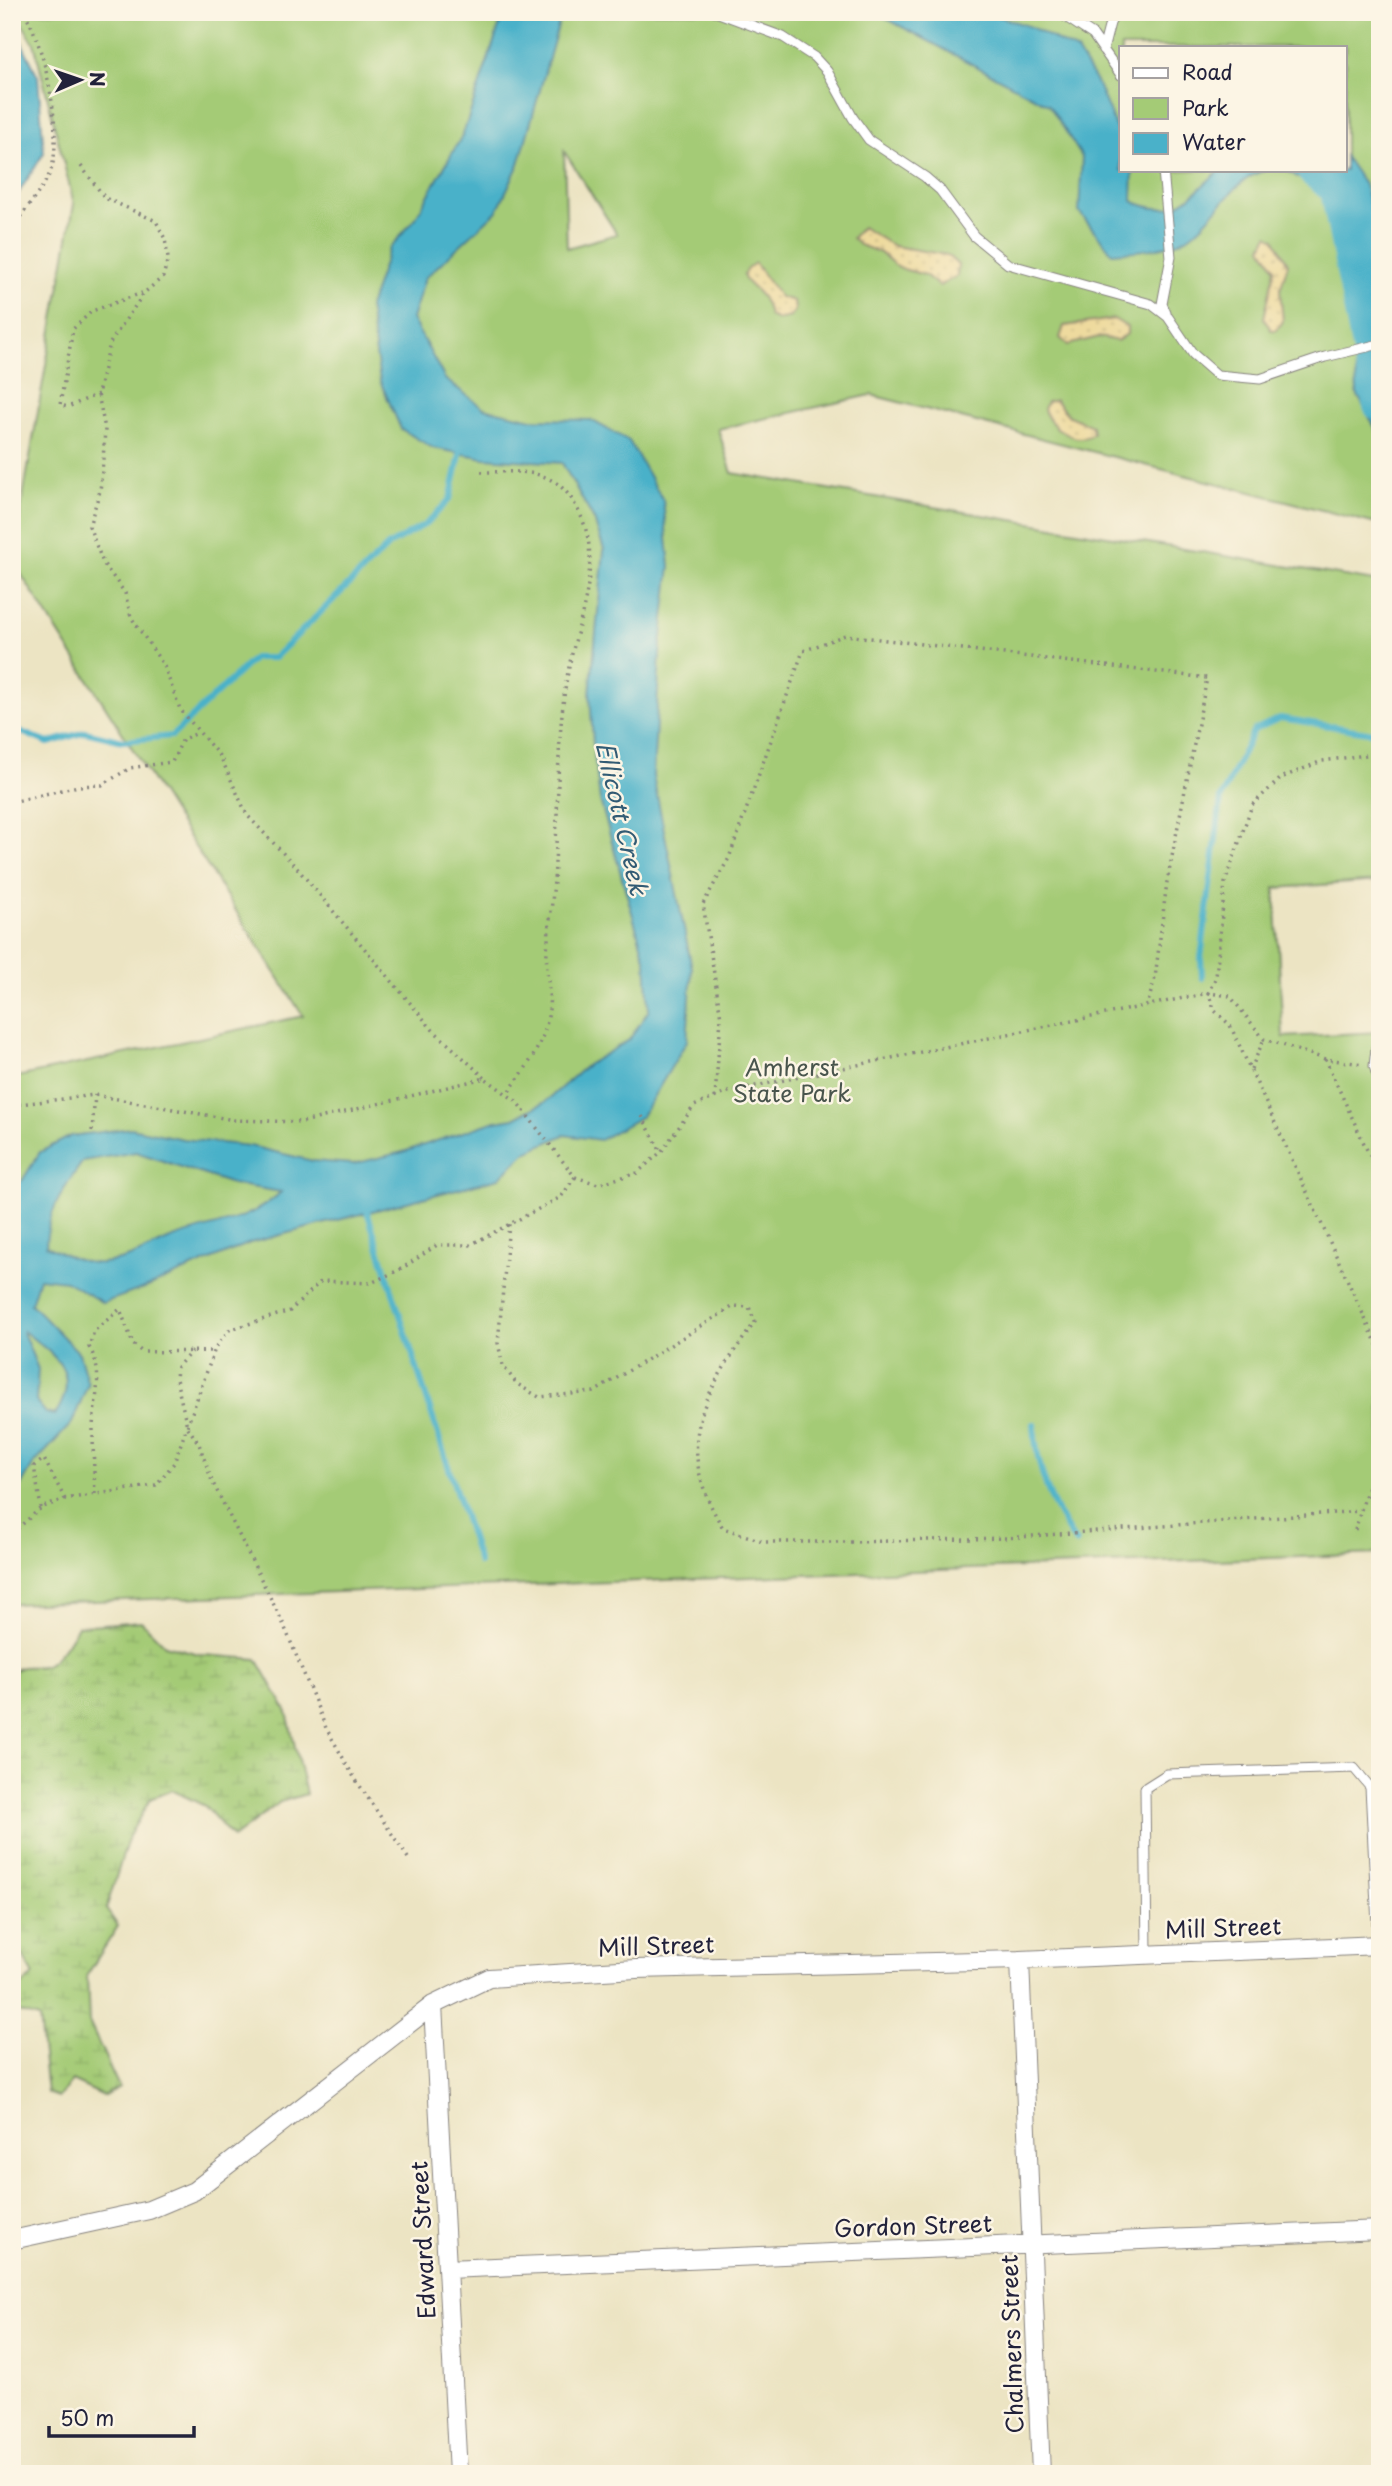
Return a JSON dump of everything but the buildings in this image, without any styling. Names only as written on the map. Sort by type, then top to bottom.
[{"type":"street","name":"Mill Street","points":[[12,2240],[149,2210],[194,2191],[433,2005],[489,1978],[636,1969],[1020,1960],[1379,1945]]},
{"type":"street","name":"Chalmers Street","points":[[1020,1960],[1041,2474]]},
{"type":"street","name":"Edward Street","points":[[433,2005],[458,2474]]},
{"type":"street","name":"Gordon Street","points":[[447,2269],[1380,2230]]},
{"type":"lane","points":[[716,12],[783,37],[814,57],[827,71],[853,118],[869,140],[932,183],[974,236],[1008,264],[1151,304],[1168,317]]},
{"type":"lane","points":[[1058,12],[1093,35],[1119,72]]},
{"type":"lane","points":[[1103,50],[1110,23],[1116,12]]},
{"type":"lane","points":[[1163,172],[1171,257],[1161,304],[1193,354],[1217,375],[1261,379],[1325,357],[1380,344]]},
{"type":"lane","points":[[1380,1014],[1374,1066],[1380,1084]]},
{"type":"lane","points":[[1147,1954],[1145,1788],[1167,1774],[1354,1768],[1370,1787],[1379,1945]]},
{"type":"path","points":[[12,228],[49,175],[54,151],[53,111],[36,42],[24,12]]},
{"type":"path","points":[[82,166],[105,198],[156,221],[165,239],[168,258],[163,277],[144,293],[110,343],[97,394],[105,429],[104,450],[100,491],[89,526],[103,563],[125,593],[131,617],[164,666],[180,709],[221,758],[247,815],[297,868],[432,1029],[485,1078],[516,1101],[575,1177],[598,1184],[637,1173],[662,1152],[694,1107],[731,1091],[1208,993],[1230,996],[1264,1039],[1325,1059],[1374,1066]]},
{"type":"path","points":[[97,394],[68,407],[60,405],[73,329],[92,311],[144,293]]},
{"type":"path","points":[[481,472],[546,475],[558,482],[578,508],[590,546],[588,587],[568,674],[558,767],[555,865],[546,956],[549,1010],[536,1055],[507,1094]]},
{"type":"path","points":[[715,1098],[721,1018],[703,904],[729,858],[803,652],[845,635],[1207,678],[1169,868],[1155,978],[1147,1006]]},
{"type":"path","points":[[12,803],[78,786],[102,785],[130,768],[172,762],[183,739],[198,733]]},
{"type":"path","points":[[1380,754],[1322,761],[1282,778],[1252,805],[1225,883],[1216,977],[1208,993],[1215,1011],[1230,1025],[1380,1351]]},
{"type":"path","points":[[1251,1070],[1264,1039]]},
{"type":"path","points":[[1325,1059],[1380,1178]]},
{"type":"path","points":[[12,1105],[95,1095],[234,1120],[303,1122],[485,1078]]},
{"type":"path","points":[[92,1131],[95,1095]]},
{"type":"path","points":[[642,1116],[662,1152]]},
{"type":"path","points":[[12,1533],[41,1507],[65,1499],[156,1485],[174,1463],[215,1350],[229,1330],[290,1311],[321,1281],[371,1283],[401,1269],[437,1245],[470,1245],[561,1197],[575,1177]]},
{"type":"path","points":[[509,1224],[498,1343],[503,1366],[517,1384],[539,1397],[594,1392],[734,1306],[749,1307],[755,1322],[713,1381],[695,1433],[706,1500],[723,1528],[765,1542],[1006,1538],[1360,1511]]},
{"type":"path","points":[[95,1494],[93,1423],[99,1378],[95,1358],[89,1347],[94,1331],[120,1309],[133,1344],[142,1352],[215,1350]]},
{"type":"path","points":[[192,1351],[177,1367],[176,1379],[187,1426],[199,1444],[212,1481],[283,1622],[326,1728],[354,1777],[410,1861]]},
{"type":"path","points":[[1355,1530],[1380,1447]]},
{"type":"path","points":[[41,1507],[34,1466],[44,1460],[65,1499]]},
{"type":"green space","name":"Amherst State Park","points":[[15,12],[282,12],[287,15],[373,12],[1380,12],[1380,525],[871,395],[718,429],[732,473],[1380,582],[1380,881],[1275,888],[1283,1037],[1380,1032],[1380,1554],[12,1604],[12,1078],[303,1016],[12,560],[74,204],[34,43]],"holes":[[[564,151],[617,234],[567,248]]]},
{"type":"green space","points":[[141,1621],[165,1645],[203,1655],[257,1659],[287,1712],[306,1794],[280,1802],[233,1838],[205,1806],[172,1790],[150,1799],[129,1836],[106,1909],[118,1926],[87,1975],[89,2022],[119,2087],[104,2096],[72,2081],[59,2097],[47,2093],[39,2018],[15,2011],[13,1993],[34,1975],[15,1943],[12,1912],[12,1864],[19,1823],[12,1784],[12,1672],[21,1667],[41,1666],[50,1662],[64,1648],[78,1626]]},
{"type":"sand","points":[[862,227],[894,246],[947,255],[958,265],[957,276],[939,286],[925,275],[899,268],[879,252],[859,245],[852,238]]},
{"type":"sand","points":[[1268,235],[1275,239],[1288,264],[1280,290],[1283,321],[1277,330],[1271,330],[1264,318],[1275,268],[1262,247]]},
{"type":"sand","points":[[755,263],[780,297],[794,301],[795,310],[790,317],[778,320],[769,316],[763,299],[746,281],[744,273]]},
{"type":"sand","points":[[1114,319],[1127,327],[1127,334],[1117,341],[1099,337],[1068,345],[1060,338],[1064,326]]},
{"type":"sand","points":[[1055,400],[1069,416],[1092,426],[1093,433],[1079,438],[1057,428],[1044,409],[1047,402]]},
{"type":"water","points":[[504,12],[562,12],[519,164],[497,211],[425,278],[412,319],[445,379],[484,408],[532,419],[591,420],[629,441],[663,500],[670,566],[660,654],[653,776],[692,968],[687,1041],[642,1116],[600,1140],[564,1135],[526,1152],[499,1178],[250,1243],[103,1303],[66,1281],[39,1278],[31,1304],[79,1353],[88,1384],[72,1423],[33,1465],[12,1501],[12,1197],[40,1152],[71,1136],[131,1128],[183,1139],[250,1146],[313,1161],[353,1164],[403,1152],[496,1121],[514,1118],[545,1102],[587,1065],[629,1040],[649,1010],[646,962],[600,800],[593,744],[590,694],[604,550],[594,520],[562,463],[484,458],[433,448],[401,429],[380,381],[369,307],[389,249],[415,219],[463,134]],"holes":[[[136,1152],[232,1184],[281,1192],[257,1210],[243,1216],[173,1238],[121,1260],[87,1262],[46,1246],[53,1211],[83,1161]],[[22,1330],[53,1356],[65,1375],[63,1400],[55,1415],[46,1413],[36,1401],[38,1369]]]},
{"type":"water","points":[[874,12],[986,12],[1031,27],[1077,51],[1099,87],[1119,135],[1119,172],[1133,172],[1132,201],[1147,207],[1171,207],[1190,197],[1218,172],[1260,172],[1234,190],[1202,225],[1181,241],[1156,248],[1112,253],[1079,212],[1082,157],[1049,105]]},
{"type":"water","points":[[15,29],[38,76],[44,153],[12,203],[12,30]]},
{"type":"water","points":[[1346,158],[1365,186],[1380,245],[1380,437],[1357,394],[1354,334],[1367,283],[1350,209],[1289,172],[1346,172]]},
{"type":"waterway","name":"Ellicott Creek","points":[[1317,172],[1337,188],[1380,404]]},
{"type":"waterway","points":[[12,728],[48,743],[85,732],[123,741],[172,736],[254,658],[274,658],[389,545],[426,524],[450,499],[462,446]]},
{"type":"waterway","points":[[1202,978],[1201,958],[1221,798],[1254,730],[1280,718],[1380,734]]},
{"type":"waterway","points":[[12,1183],[28,1186]]},
{"type":"waterway","points":[[365,1205],[479,1563]]},
{"type":"waterway","points":[[1034,1424],[1035,1441],[1046,1486],[1076,1543]]}]
